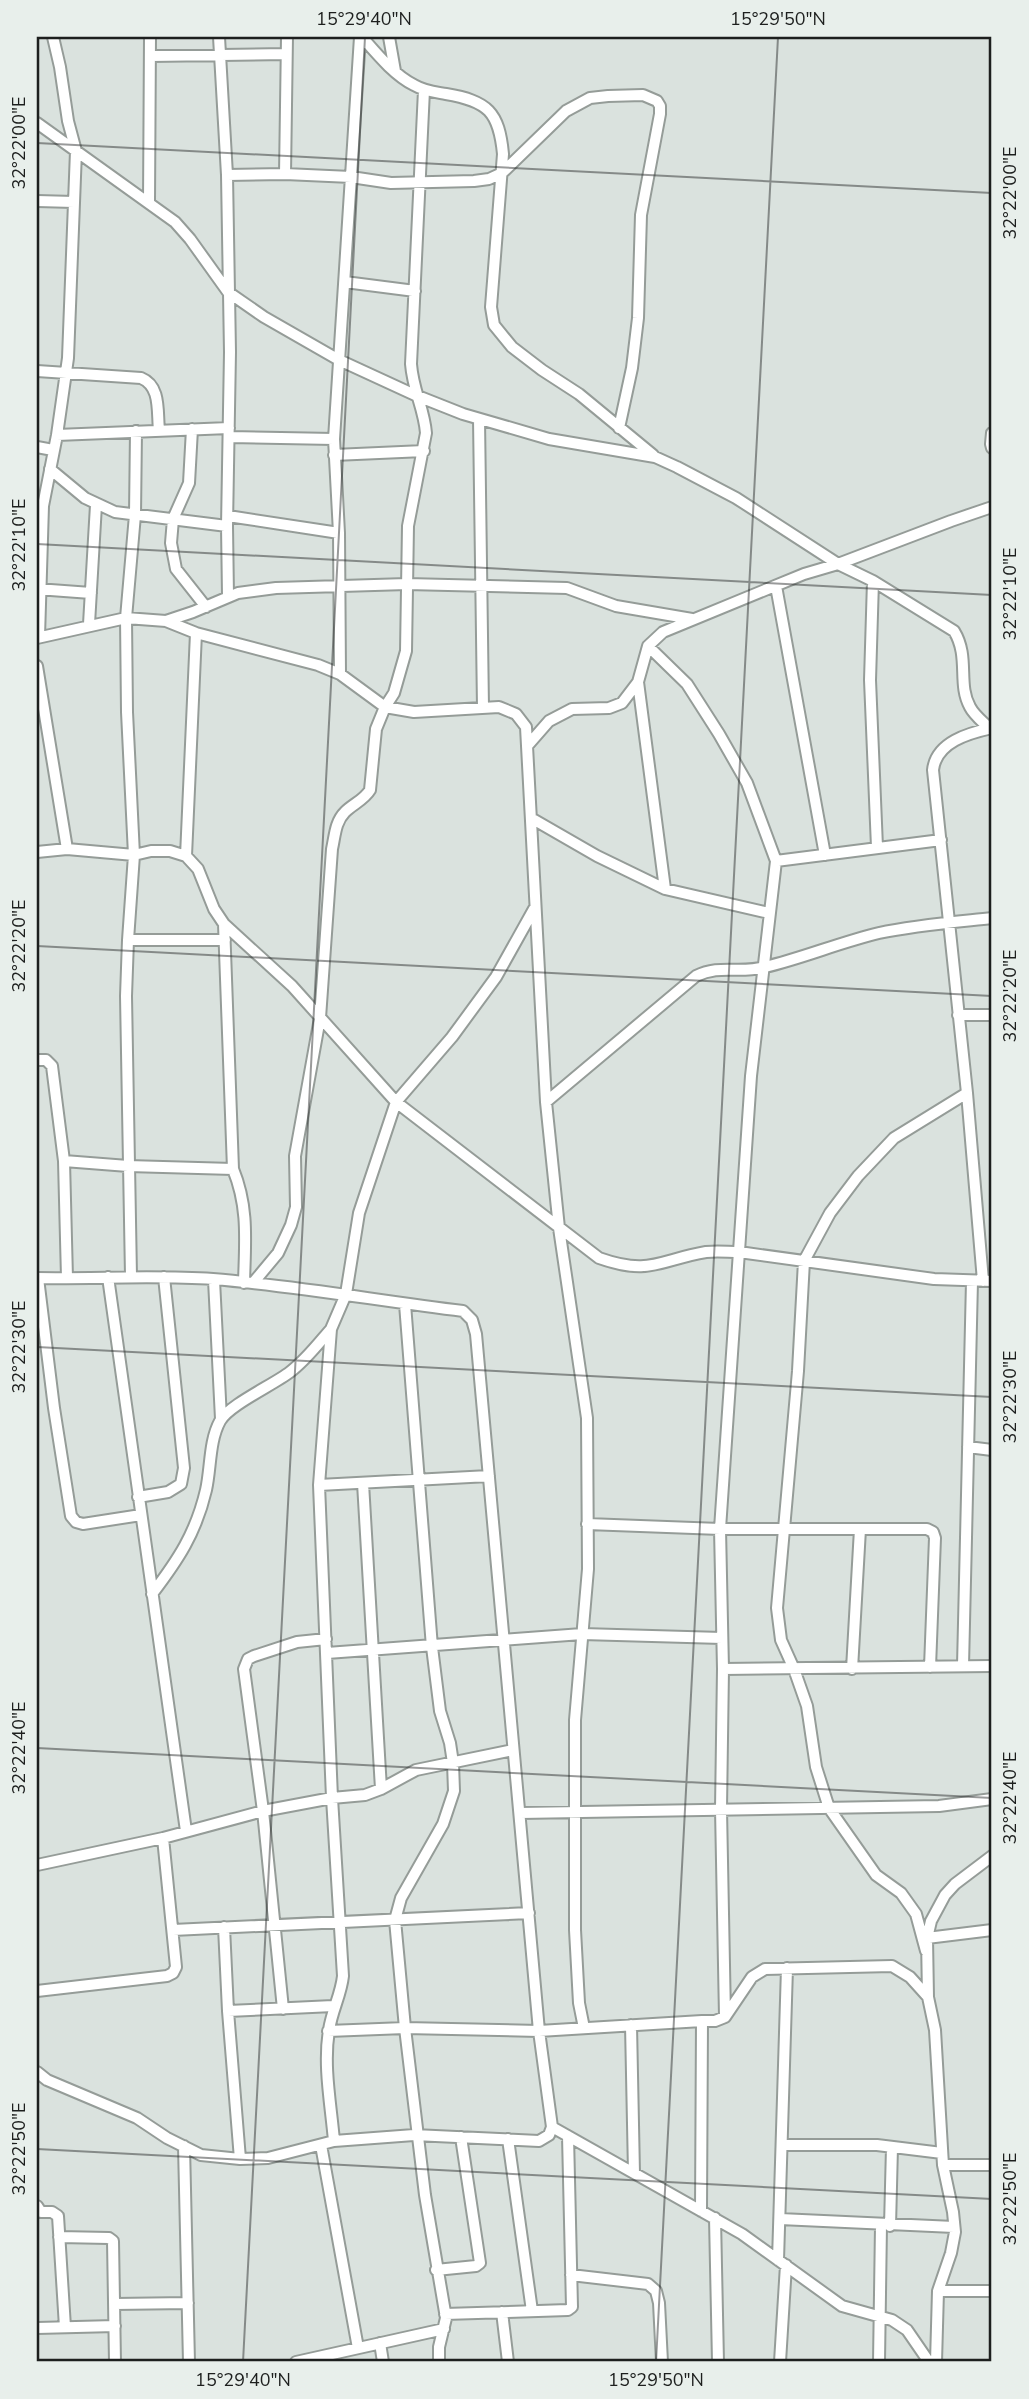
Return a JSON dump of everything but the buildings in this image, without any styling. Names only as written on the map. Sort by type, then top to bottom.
[{"type":"street","points":[[52,37],[76,151],[67,372],[41,525],[38,637],[126,618],[166,621],[196,633],[318,665],[341,674],[385,707],[414,712],[499,708],[516,714],[526,727],[546,1101],[559,1228],[587,1419],[588,1569],[575,1720],[575,1930],[579,2003],[584,2028]]},
{"type":"street","points":[[149,202],[150,37]]},
{"type":"street","points":[[219,37],[227,176],[228,596]]},
{"type":"street","points":[[285,174],[286,37]]},
{"type":"street","points":[[361,37],[413,85],[424,90],[472,99],[495,118],[501,132],[503,154],[491,307],[494,325],[512,347],[579,394],[655,457],[736,498],[838,564],[873,581],[954,631],[962,644],[965,697],[971,710],[991,728]]},
{"type":"street","points":[[341,674],[339,533],[334,439],[361,37]]},
{"type":"street","points":[[389,37],[395,71]]},
{"type":"street","points":[[151,56],[286,54]]},
{"type":"street","points":[[249,1283],[278,1253],[296,1207],[295,1156],[320,1018],[332,849],[337,823],[345,812],[366,797],[370,790],[376,729],[394,694],[407,651],[410,509],[426,433],[425,419],[415,395],[411,364],[424,90]]},
{"type":"street","points":[[227,176],[285,174],[351,177],[391,183],[489,179],[502,173],[576,104],[590,98],[608,96],[643,95],[657,101],[660,106],[641,215],[638,318],[632,368],[619,428]]},
{"type":"street","points":[[37,123],[175,222],[228,292],[264,317],[339,359],[415,395],[479,419],[550,439],[655,457]]},
{"type":"street","points":[[37,201],[74,202]]},
{"type":"street","points":[[345,282],[415,291]]},
{"type":"street","points":[[37,371],[141,378],[149,381],[155,388],[159,430]]},
{"type":"street","points":[[479,419],[483,708]]},
{"type":"street","points":[[57,435],[192,429],[334,439]]},
{"type":"street","points":[[192,429],[189,483],[173,519],[171,543],[176,569],[205,607]]},
{"type":"street","points":[[131,1276],[128,940],[134,855],[127,712],[126,618],[135,515],[136,432]]},
{"type":"street","points":[[992,433],[992,448]]},
{"type":"street","points":[[37,447],[53,450]]},
{"type":"street","points":[[334,455],[424,451]]},
{"type":"street","points":[[50,469],[96,505],[115,512],[339,533]]},
{"type":"street","points":[[89,624],[96,505]]},
{"type":"street","points":[[528,745],[549,720],[572,709],[609,708],[622,703],[638,682],[648,646],[663,632],[804,574],[992,507]]},
{"type":"street","points":[[873,581],[870,680],[877,848]]},
{"type":"street","points":[[166,621],[228,596],[276,588],[407,584],[567,588],[616,606],[692,619]]},
{"type":"street","points":[[776,586],[825,855]]},
{"type":"street","points":[[38,589],[91,593]]},
{"type":"street","points":[[186,856],[196,633]]},
{"type":"street","points":[[648,646],[687,684],[724,744],[747,783],[776,861],[751,1076],[720,1528],[724,2017]]},
{"type":"street","points":[[37,666],[67,849]]},
{"type":"street","points":[[638,682],[666,889]]},
{"type":"street","points":[[963,1666],[968,1447],[983,1281],[967,1093],[933,770],[934,761],[949,744],[964,735],[991,728]]},
{"type":"street","points":[[531,818],[597,856],[666,889],[769,913]]},
{"type":"street","points":[[776,861],[941,840]]},
{"type":"street","points":[[37,852],[67,849],[134,855],[170,851],[186,856],[198,869],[214,909],[224,924],[292,986],[396,1102],[599,1258],[638,1268],[659,1266],[709,1252],[739,1252],[934,1279],[983,1281]]},
{"type":"street","points":[[334,2141],[327,2065],[328,2031],[333,2006],[341,1993],[340,1923],[319,1485],[331,1329],[336,1312],[346,1294],[359,1213],[396,1102],[452,1037],[496,977],[535,907]]},
{"type":"street","points":[[546,1101],[696,976],[708,970],[744,971],[764,968],[878,933],[992,918]]},
{"type":"street","points":[[224,924],[233,1169],[241,1189],[246,1216],[249,1283]]},
{"type":"street","points":[[128,940],[225,940]]},
{"type":"street","points":[[958,1016],[992,1015]]},
{"type":"street","points":[[37,1060],[46,1060],[52,1066],[65,1161],[67,1278]]},
{"type":"street","points":[[926,1951],[916,1914],[901,1893],[876,1875],[829,1808],[816,1767],[807,1706],[781,1640],[777,1608],[798,1371],[804,1261],[830,1213],[858,1175],[894,1138],[967,1093]]},
{"type":"street","points":[[65,1161],[233,1169]]},
{"type":"street","points":[[37,2072],[47,2080],[138,2118],[201,2155],[240,2159],[268,2158],[334,2141],[418,2135],[539,2141],[549,2135],[552,2127],[539,2031],[476,1334],[472,1320],[463,1311],[249,1283],[131,1276],[38,1278],[54,1408],[72,1516],[76,1522],[83,1524],[141,1515]]},
{"type":"street","points":[[108,1277],[186,1830]]},
{"type":"street","points":[[138,1497],[168,1492],[181,1483],[184,1468],[164,1277]]},
{"type":"street","points":[[214,1280],[221,1419]]},
{"type":"street","points":[[405,1304],[432,1647],[440,1711],[450,1743],[454,1791],[443,1824],[401,1898],[395,1920],[418,2135],[436,2270],[445,2315],[439,2362]]},
{"type":"street","points":[[152,1594],[177,1563],[195,1530],[206,1489],[215,1433],[221,1419],[292,1371],[331,1329]]},
{"type":"street","points":[[968,1447],[992,1450]]},
{"type":"street","points":[[319,1485],[489,1476]]},
{"type":"street","points":[[363,1483],[381,1789]]},
{"type":"street","points":[[587,1524],[783,1529],[927,1529],[933,1532],[936,1538],[930,1667]]},
{"type":"street","points":[[852,1669],[860,1529]]},
{"type":"street","points":[[327,1653],[582,1634],[722,1638]]},
{"type":"street","points":[[283,2009],[263,1811],[244,1668],[254,1656],[297,1642],[326,1639]]},
{"type":"street","points":[[723,1669],[992,1666]]},
{"type":"street","points":[[37,1865],[163,1838],[263,1811],[332,1798],[365,1795],[416,1770],[513,1751]]},
{"type":"street","points":[[520,1814],[939,1806],[992,1799]]},
{"type":"street","points":[[37,1990],[167,1976],[173,1973],[176,1967],[163,1838]]},
{"type":"street","points":[[936,2362],[937,2291],[951,2253],[954,2227],[942,2159],[935,2030],[928,1997],[927,1938],[931,1921],[945,1895],[992,1856]]},
{"type":"street","points":[[173,1930],[528,1913]]},
{"type":"street","points":[[224,1927],[240,2159]]},
{"type":"street","points":[[927,1938],[992,1930]]},
{"type":"street","points":[[328,2031],[405,2028],[539,2031],[715,2021],[724,2017],[752,1977],[765,1969],[892,1966],[910,1977],[928,1997]]},
{"type":"street","points":[[780,2362],[780,2219],[787,1968]]},
{"type":"street","points":[[228,2011],[333,2006]]},
{"type":"street","points":[[701,2210],[702,2021]]},
{"type":"street","points":[[631,2025],[634,2173]]},
{"type":"street","points":[[552,2127],[742,2234],[842,2305],[892,2320],[907,2330],[929,2362]]},
{"type":"street","points":[[445,2315],[571,2309],[568,2136]]},
{"type":"street","points":[[436,2270],[476,2266],[480,2263],[461,2137]]},
{"type":"street","points":[[508,2139],[532,2311]]},
{"type":"street","points":[[321,2144],[358,2348]]},
{"type":"street","points":[[782,2145],[877,2145],[942,2159],[992,2165]]},
{"type":"street","points":[[184,2146],[189,2362]]},
{"type":"street","points":[[879,2362],[892,2147]]},
{"type":"street","points":[[37,2206],[41,2213],[52,2212],[58,2216],[65,2327]]},
{"type":"street","points":[[715,2218],[718,2362]]},
{"type":"street","points":[[780,2219],[886,2226],[954,2227]]},
{"type":"street","points":[[60,2237],[109,2238],[113,2241],[115,2362]]},
{"type":"street","points":[[571,2275],[648,2284],[656,2291],[662,2362]]},
{"type":"street","points":[[937,2291],[992,2291]]},
{"type":"street","points":[[115,2304],[188,2303]]},
{"type":"street","points":[[502,2312],[508,2362]]},
{"type":"street","points":[[37,2328],[114,2326]]},
{"type":"street","points":[[296,2362],[444,2329]]},
{"type":"street","points":[[380,2343],[383,2362]]}]
